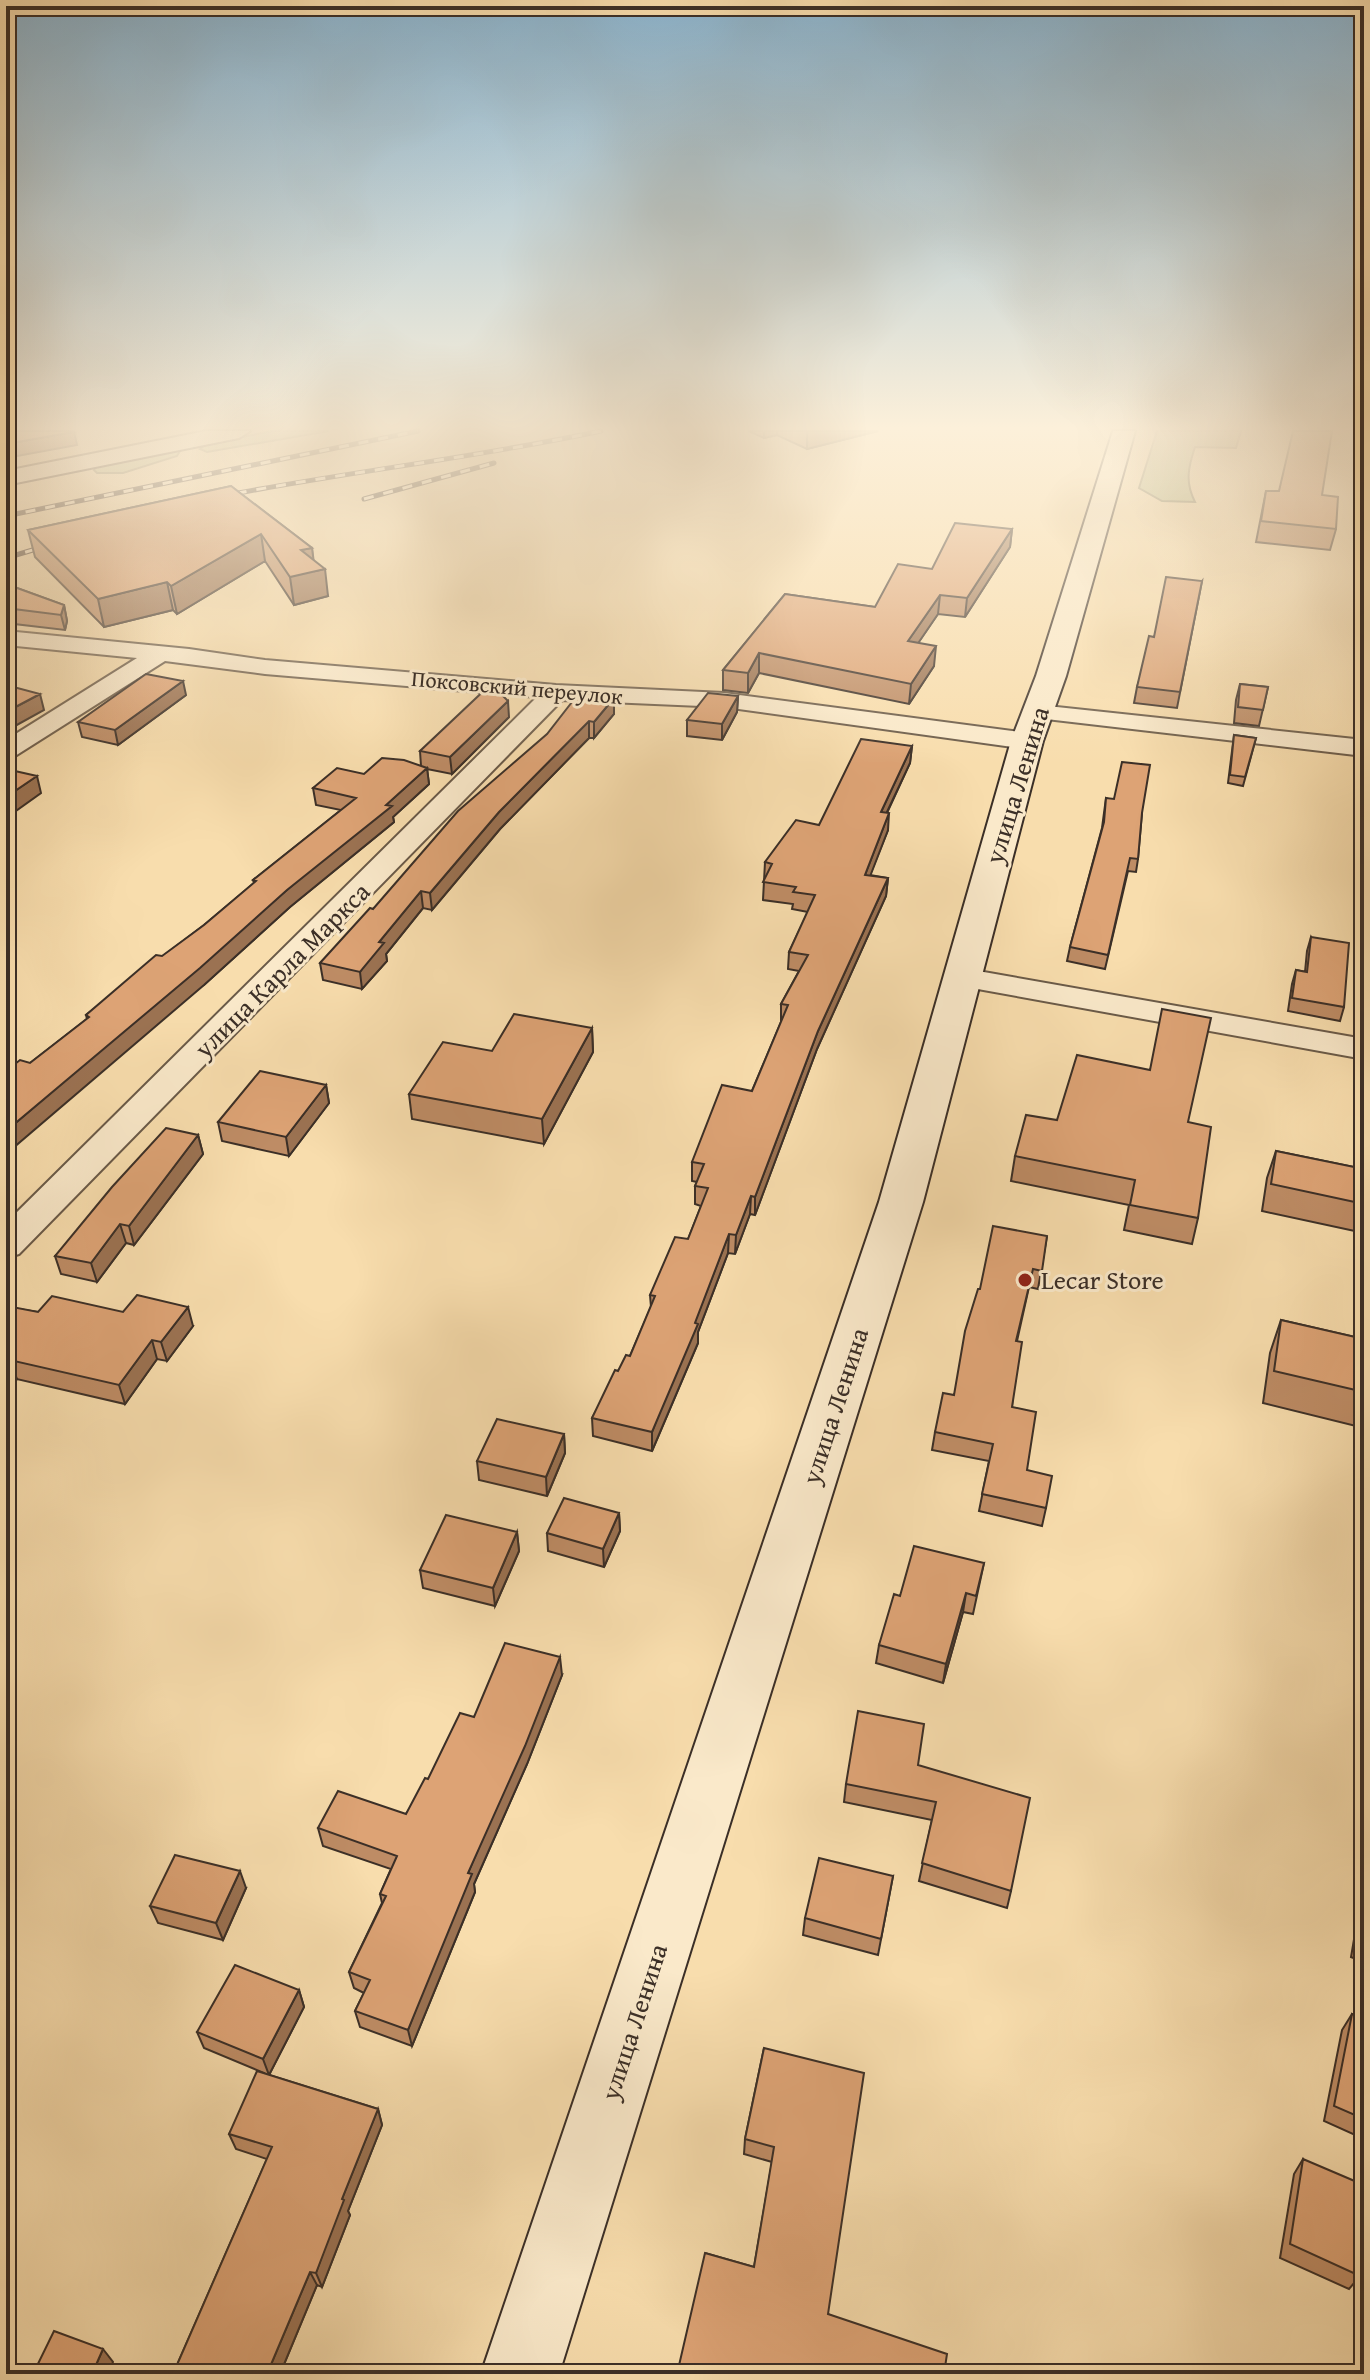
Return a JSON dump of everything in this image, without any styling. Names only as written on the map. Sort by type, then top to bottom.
[{"type":"main road","name":"улица Ленина","points":[[520,2374],[901,1202],[961,977],[1090,542]]},
{"type":"street","name":"Поксовский переулок","points":[[6,638],[265,667],[556,692],[724,700],[1033,727],[1364,748]]},
{"type":"street","points":[[6,751],[159,654]]},
{"type":"street","name":"улица Карла Маркса","points":[[6,1245],[556,692]]},
{"type":"street","points":[[961,977],[1364,1049]]},
{"type":"building","points":[[40,542],[247,542],[171,586],[167,582],[98,599]]},
{"type":"building","points":[[266,542],[304,542],[312,548],[301,550],[325,569],[290,577]]},
{"type":"building","points":[[945,542],[1003,542],[967,598],[940,595],[908,641],[936,646],[911,684],[759,653],[748,673],[723,670],[785,594],[875,607],[898,564],[932,569]]},
{"type":"building","points":[[1166,577],[1202,581],[1180,692],[1137,687],[1149,636],[1154,637]]},
{"type":"building","points":[[6,584],[64,605],[61,615],[6,608]]},
{"type":"building","points":[[146,674],[183,681],[115,730],[78,722]]},
{"type":"building","points":[[491,684],[508,701],[450,757],[420,751]]},
{"type":"building","points":[[1240,684],[1268,687],[1263,710],[1238,707]]},
{"type":"building","points":[[6,685],[40,694],[6,712]]},
{"type":"building","points":[[579,693],[614,698],[594,722],[589,721],[499,812],[430,893],[421,891],[379,942],[384,943],[360,972],[320,963],[370,908],[373,909],[458,811],[547,734]]},
{"type":"building","points":[[708,693],[738,696],[722,724],[687,720]]},
{"type":"building","points":[[1361,700],[1364,700],[1364,726],[1362,725]]},
{"type":"building","points":[[1234,735],[1256,738],[1245,777],[1230,775]]},
{"type":"building","points":[[861,739],[912,746],[881,812],[889,813],[865,875],[888,878],[818,1031],[755,1197],[751,1196],[736,1235],[729,1234],[695,1323],[698,1324],[652,1432],[592,1418],[615,1370],[618,1371],[626,1355],[630,1356],[655,1296],[650,1295],[675,1237],[688,1239],[708,1188],[695,1186],[704,1164],[692,1162],[722,1085],[752,1091],[788,1005],[781,1004],[808,955],[789,952],[815,895],[793,892],[796,887],[763,882],[772,864],[765,862],[796,820],[819,825]]},
{"type":"building","points":[[382,758],[404,760],[427,768],[386,805],[392,806],[287,890],[200,968],[6,1131],[6,1071],[20,1060],[30,1063],[89,1017],[86,1015],[156,955],[162,956],[204,925],[256,881],[253,880],[356,798],[313,788],[337,768],[364,774]]},
{"type":"building","points":[[1122,762],[1150,765],[1138,859],[1130,858],[1108,955],[1070,947],[1104,822],[1106,798],[1114,799]]},
{"type":"building","points":[[6,769],[37,776],[6,797]]},
{"type":"building","points":[[1311,937],[1349,943],[1344,1007],[1292,998],[1296,970],[1307,972]]},
{"type":"building","points":[[1162,1009],[1211,1018],[1188,1122],[1211,1127],[1198,1218],[1130,1205],[1135,1180],[1015,1156],[1026,1115],[1057,1120],[1077,1055],[1150,1070]]},
{"type":"building","points":[[514,1014],[592,1028],[542,1119],[409,1094],[443,1042],[492,1051]]},
{"type":"building","points":[[260,1071],[326,1085],[286,1137],[218,1122]]},
{"type":"building","points":[[166,1128],[198,1135],[129,1226],[120,1224],[91,1263],[55,1256],[112,1187]]},
{"type":"building","points":[[1276,1151],[1364,1169],[1364,1204],[1271,1184]]},
{"type":"building","points":[[993,1226],[1047,1236],[1042,1271],[1033,1269],[1016,1341],[1022,1342],[1012,1407],[1036,1412],[1027,1470],[1052,1476],[1046,1508],[982,1494],[993,1444],[935,1432],[943,1393],[954,1395],[965,1331],[980,1289]]},
{"type":"building","points":[[137,1295],[188,1307],[161,1342],[152,1340],[119,1385],[10,1360],[6,1365],[7,1306],[38,1312],[52,1296],[123,1312]]},
{"type":"building","points":[[1281,1320],[1364,1339],[1364,1392],[1274,1371]]},
{"type":"building","points":[[497,1419],[564,1434],[546,1477],[477,1461]]},
{"type":"building","points":[[564,1498],[619,1513],[603,1549],[547,1533]]},
{"type":"building","points":[[446,1515],[517,1532],[493,1588],[420,1570]]},
{"type":"building","points":[[914,1546],[984,1563],[976,1596],[966,1593],[946,1664],[879,1645],[894,1594],[900,1596]]},
{"type":"building","points":[[505,1643],[560,1657],[525,1746],[468,1873],[472,1874],[408,2030],[355,2011],[370,1980],[349,1972],[386,1896],[380,1894],[397,1856],[318,1828],[338,1791],[406,1814],[425,1778],[428,1779],[460,1713],[474,1717]]},
{"type":"building","points":[[858,1711],[924,1724],[918,1765],[1030,1798],[1011,1891],[922,1863],[936,1802],[846,1784]]},
{"type":"building","points":[[175,1855],[240,1871],[216,1923],[150,1906]]},
{"type":"building","points":[[819,1858],[893,1876],[881,1939],[805,1918]]},
{"type":"building","points":[[235,1965],[299,1990],[263,2059],[197,2032]]},
{"type":"building","points":[[1352,2014],[1364,2019],[1364,2119],[1334,2106]]},
{"type":"building","points":[[764,2048],[864,2073],[828,2314],[947,2354],[944,2374],[677,2374],[705,2253],[754,2267],[774,2147],[745,2139]]},
{"type":"building","points":[[257,2071],[378,2109],[316,2273],[310,2272],[267,2374],[173,2374],[272,2147],[229,2134]]},
{"type":"building","points":[[1303,2159],[1364,2185],[1364,2245],[1360,2276],[1290,2244]]},
{"type":"building","points":[[54,2331],[103,2349],[92,2374],[33,2374]]},
{"type":"railway","points":[[6,558],[56,543]]},
{"type":"place","name":"Lecar Store","points":[[1025,1280]]}]
